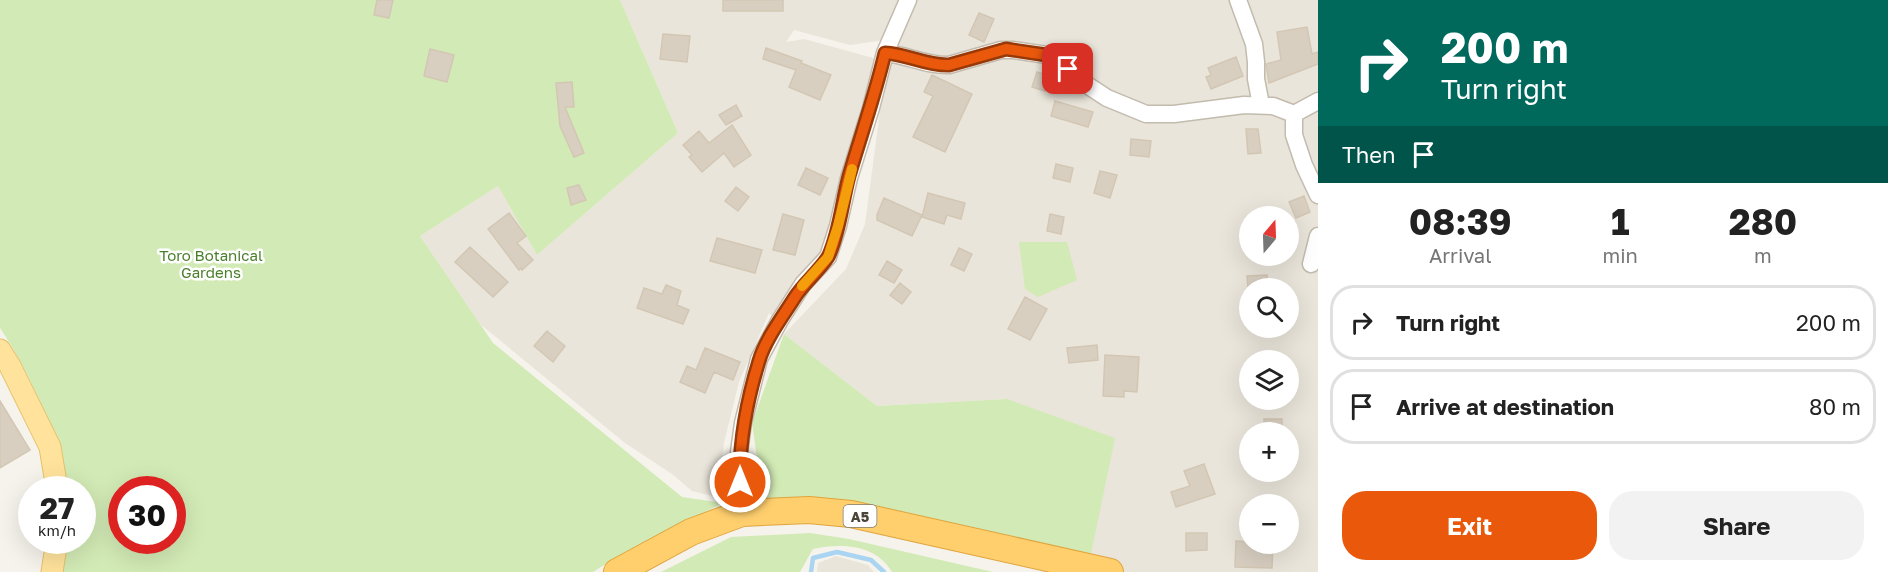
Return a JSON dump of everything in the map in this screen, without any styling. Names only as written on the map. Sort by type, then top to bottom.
[{"type":"highway","name":"A5","points":[[617,572],[691,532],[742,513],[809,510],[851,514],[1110,572]]},
{"type":"main road","points":[[0,350],[50,447],[55,476]]},
{"type":"main road","points":[[52,572],[55,554]]},
{"type":"street","points":[[742,513],[740,452],[743,423],[759,359],[803,284],[828,257],[885,53],[908,0]]},
{"type":"street","points":[[1238,0],[1254,44],[1256,79],[1262,105]]},
{"type":"street","points":[[885,53],[940,65],[949,65],[1006,49],[1053,56],[1078,79],[1107,98],[1146,114],[1174,114],[1244,105],[1273,106],[1294,114],[1318,101]]},
{"type":"street","points":[[1294,114],[1294,135],[1304,165],[1318,195]]},
{"type":"street","points":[[1311,264],[1318,236]]},
{"type":"shaded area","points":[[620,0],[899,0],[885,40],[850,45],[794,30],[786,42],[804,39],[877,59],[859,114],[839,250],[772,316],[769,313],[739,382],[724,443],[717,497],[692,491],[672,474],[625,443],[480,324],[420,236],[498,186],[537,255],[678,133]]},
{"type":"shaded area","points":[[917,0],[1318,0],[1318,572],[1121,572],[1089,564],[1007,399],[877,406],[784,334],[846,269],[865,224],[888,51]]},
{"type":"shaded area","points":[[836,556],[868,565],[874,572],[817,572],[818,563]]},
{"type":"green space","name":"Toro Botanical Gardens","points":[[0,0],[620,0],[678,133],[537,255],[498,186],[420,236],[493,343],[682,497],[723,503],[625,552],[593,572],[63,572],[65,554],[96,554],[96,476],[66,476],[41,406],[0,328]]},
{"type":"green space","points":[[1019,242],[1067,242],[1077,280],[1038,297],[1025,289]]},
{"type":"green space","points":[[784,334],[877,406],[1007,399],[1115,438],[1089,564],[1006,542],[787,498],[763,500],[752,423]]},
{"type":"green space","points":[[810,533],[849,539],[993,572],[892,572],[877,556],[867,551],[835,546],[813,549],[800,572],[661,572],[731,537]]},
{"type":"building","points":[[377,0],[393,0],[389,18],[374,15]]},
{"type":"building","points":[[723,0],[783,0],[783,11],[723,11]]},
{"type":"building","points":[[979,13],[994,19],[984,42],[969,35]]},
{"type":"building","points":[[1307,27],[1312,54],[1318,52],[1318,64],[1269,83],[1266,64],[1281,60],[1277,32]]},
{"type":"building","points":[[663,34],[690,36],[687,62],[660,59]]},
{"type":"building","points":[[766,48],[802,61],[801,63],[831,75],[820,100],[789,87],[796,70],[763,59]]},
{"type":"building","points":[[430,49],[454,55],[447,82],[424,76]]},
{"type":"building","points":[[1236,57],[1243,76],[1211,89],[1206,77],[1211,75],[1208,68]]},
{"type":"building","points":[[1037,72],[1050,76],[1045,91],[1032,87]]},
{"type":"building","points":[[932,75],[972,94],[945,152],[913,137],[933,96],[924,92]]},
{"type":"building","points":[[572,82],[574,107],[565,107],[584,153],[574,157],[560,126],[556,83]]},
{"type":"building","points":[[1055,101],[1093,112],[1088,127],[1051,116]]},
{"type":"building","points":[[736,105],[742,116],[726,125],[719,115]]},
{"type":"building","points":[[732,125],[751,155],[734,167],[724,153],[702,172],[689,157],[692,155],[683,145],[699,131],[709,143]]},
{"type":"building","points":[[1246,129],[1258,129],[1261,153],[1248,154]]},
{"type":"building","points":[[1131,139],[1151,141],[1149,157],[1130,155]]},
{"type":"building","points":[[1056,164],[1073,168],[1070,182],[1053,178]]},
{"type":"building","points":[[806,168],[828,178],[820,195],[798,185]]},
{"type":"building","points":[[1100,171],[1117,175],[1110,198],[1094,193]]},
{"type":"building","points":[[579,185],[586,200],[571,205],[567,188]]},
{"type":"building","points":[[736,187],[749,197],[738,211],[725,201]]},
{"type":"building","points":[[928,193],[965,203],[961,219],[947,215],[944,224],[922,217]]},
{"type":"building","points":[[1304,196],[1310,212],[1299,217],[1299,206],[1291,206],[1289,202]]},
{"type":"building","points":[[884,198],[922,215],[912,236],[877,220]]},
{"type":"building","points":[[509,213],[526,236],[517,243],[533,260],[522,270],[521,268],[519,270],[488,229]]},
{"type":"building","points":[[783,214],[804,220],[795,255],[773,250]]},
{"type":"building","points":[[1050,214],[1064,217],[1061,234],[1047,231]]},
{"type":"building","points":[[717,238],[762,250],[755,273],[710,261]]},
{"type":"building","points":[[470,247],[508,282],[493,297],[455,262]]},
{"type":"building","points":[[959,248],[972,254],[964,271],[951,265]]},
{"type":"building","points":[[887,261],[902,270],[894,283],[879,275]]},
{"type":"building","points":[[1267,275],[1267,278],[1247,278],[1247,276]]},
{"type":"building","points":[[900,283],[911,292],[902,304],[890,295]]},
{"type":"building","points":[[666,285],[681,291],[677,305],[689,310],[683,324],[637,308],[644,288],[662,294]]},
{"type":"building","points":[[1025,297],[1047,309],[1030,340],[1008,329]]},
{"type":"building","points":[[547,331],[565,346],[553,362],[534,346]]},
{"type":"building","points":[[1097,345],[1098,360],[1069,363],[1067,348]]},
{"type":"building","points":[[705,348],[740,362],[733,380],[714,372],[705,393],[680,382],[687,366],[696,370]]},
{"type":"building","points":[[1105,355],[1139,357],[1137,392],[1124,391],[1124,397],[1103,396]]},
{"type":"building","points":[[0,401],[30,450],[0,468]]},
{"type":"building","points":[[1264,419],[1282,419],[1282,422],[1264,422]]},
{"type":"building","points":[[1204,464],[1215,494],[1176,507],[1171,492],[1190,486],[1184,471]]},
{"type":"building","points":[[1186,533],[1207,533],[1207,550],[1186,551]]},
{"type":"building","points":[[1236,541],[1239,541],[1239,554],[1273,554],[1272,568],[1235,567]]},
{"type":"waterway","points":[[811,572],[813,558],[837,552],[871,560],[884,572]]},
{"type":"slow traffic","points":[[802,286],[828,257],[852,169]]},
{"type":"route","points":[[740,482],[743,423],[759,359],[803,284],[828,257],[885,53],[949,65],[1006,49],[1053,56],[1068,69]]}]
